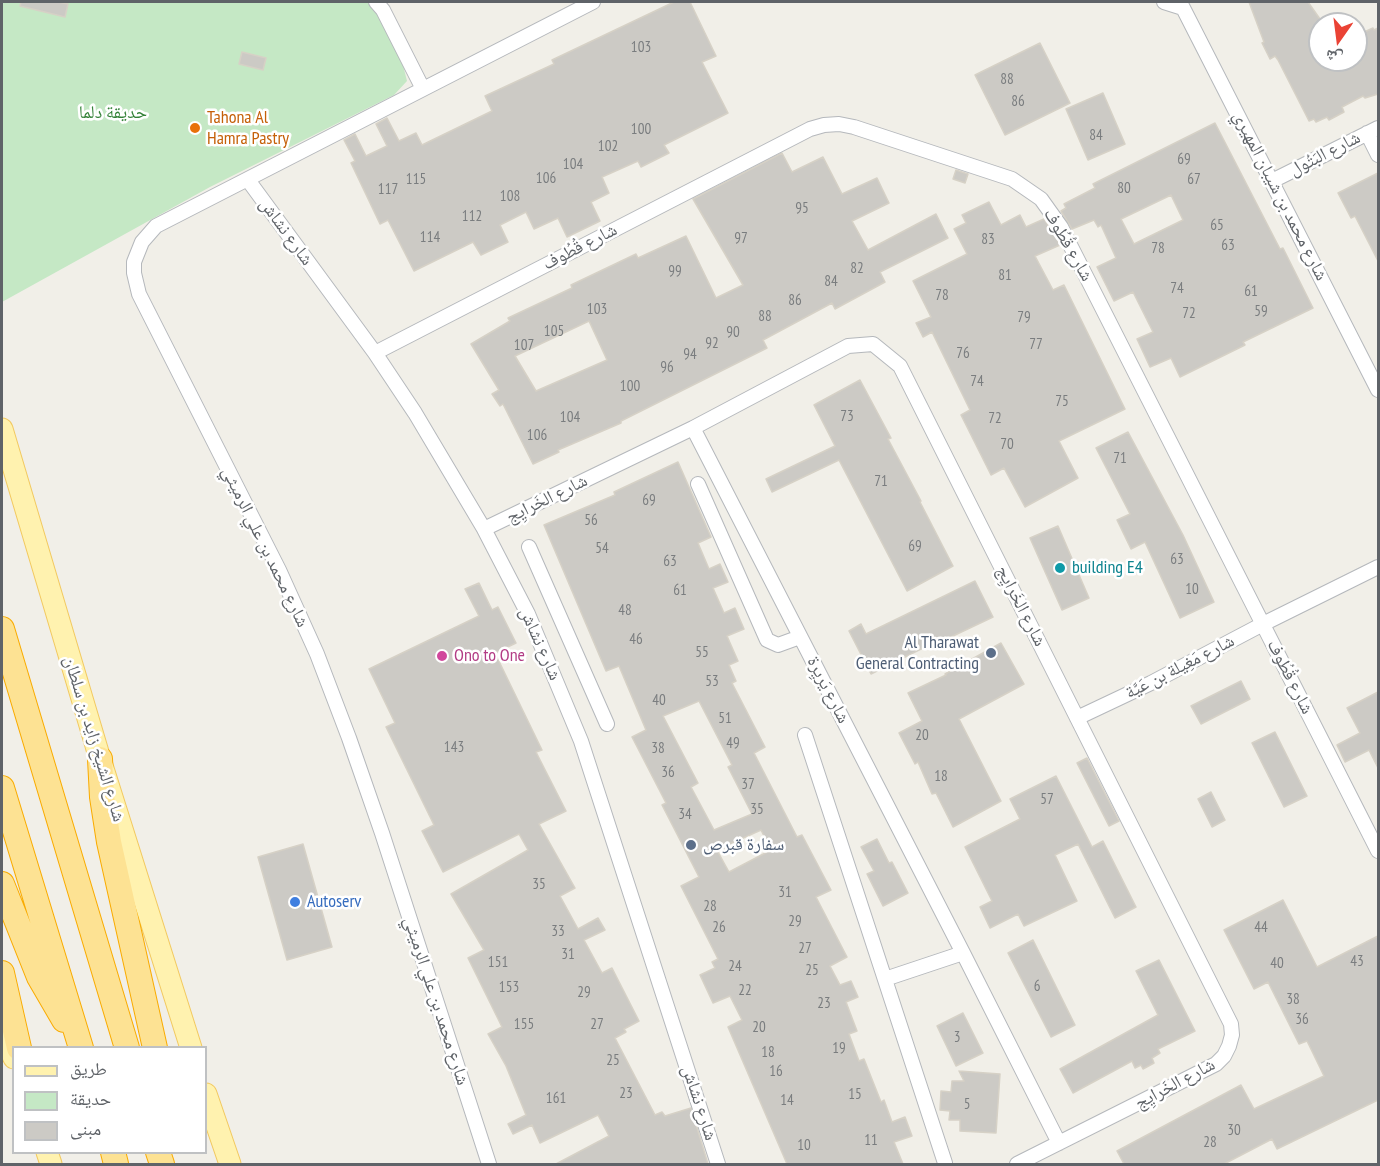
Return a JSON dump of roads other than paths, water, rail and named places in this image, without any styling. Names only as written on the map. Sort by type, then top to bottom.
[{"type":"highway","points":[[2,630],[127,1046]]},
{"type":"highway","points":[[100,759],[102,796],[109,842],[155,1046]]},
{"type":"highway","points":[[2,788],[79,1041]]},
{"type":"highway","points":[[2,884],[39,977],[61,1017],[79,1041]]},
{"type":"highway","points":[[2,974],[19,1046]]},
{"type":"main road","name":"شارع الشيخ زايد بن سلطان","points":[[2,429],[100,759],[191,1046]]},
{"type":"main road","points":[[2,1033],[12,1054]]},
{"type":"main road","points":[[207,1097],[230,1164]]},
{"type":"street","name":"شارع محمد بن علي الرميثي","points":[[489,1164],[350,738],[317,654],[279,570],[136,284],[134,273],[137,252],[148,233],[156,226],[593,2]]},
{"type":"street","points":[[1164,2],[1182,5]]},
{"type":"street","points":[[381,4],[423,89]]},
{"type":"street","name":"شارع محمد بن شيبان المهيري","points":[[1182,5],[1378,390]]},
{"type":"street","name":"شارع قُطُوف","points":[[375,353],[799,134],[824,125],[839,124],[861,129],[1012,179],[1041,199],[1052,212],[1378,851]]},
{"type":"street","points":[[1372,131],[1378,155]]},
{"type":"street","name":"شارع البَتُول","points":[[1272,181],[1372,131]]},
{"type":"street","name":"شارع نشاش","points":[[248,180],[375,353],[415,413],[484,529],[542,644],[581,741],[718,1164]]},
{"type":"street","name":"شارع الخَرايِج","points":[[484,529],[693,428],[848,346],[873,344],[900,366],[1231,1024],[1232,1035],[1229,1046],[1224,1056],[1216,1064],[1017,1164]]},
{"type":"street","name":"شارع يَريِرة","points":[[693,428],[1059,1143]]},
{"type":"street","points":[[698,484],[767,640],[778,645],[800,637]]},
{"type":"street","points":[[721,536],[745,530]]},
{"type":"street","points":[[529,547],[607,724]]},
{"type":"street","name":"شارع مَغِيلة بن عَيَّة","points":[[1077,718],[1151,683],[1378,567]]},
{"type":"street","points":[[542,644],[567,633]]},
{"type":"street","points":[[805,735],[945,1163]]},
{"type":"street","points":[[885,980],[963,953]]},
{"type":"place","name":"Tahona Al Hamra Pastry","points":[[195,128]]},
{"type":"place","name":"building E4","points":[[1060,568]]},
{"type":"place","name":"Al Tharawat General Contracting","points":[[991,653]]},
{"type":"place","name":"Ono to One","points":[[442,656]]},
{"type":"place","name":"سفارة قبرص","points":[[691,845]]},
{"type":"place","name":"Autoserv","points":[[295,902]]},
{"type":"park label","name":"حديقة دلما","points":[[113,113]]}]
